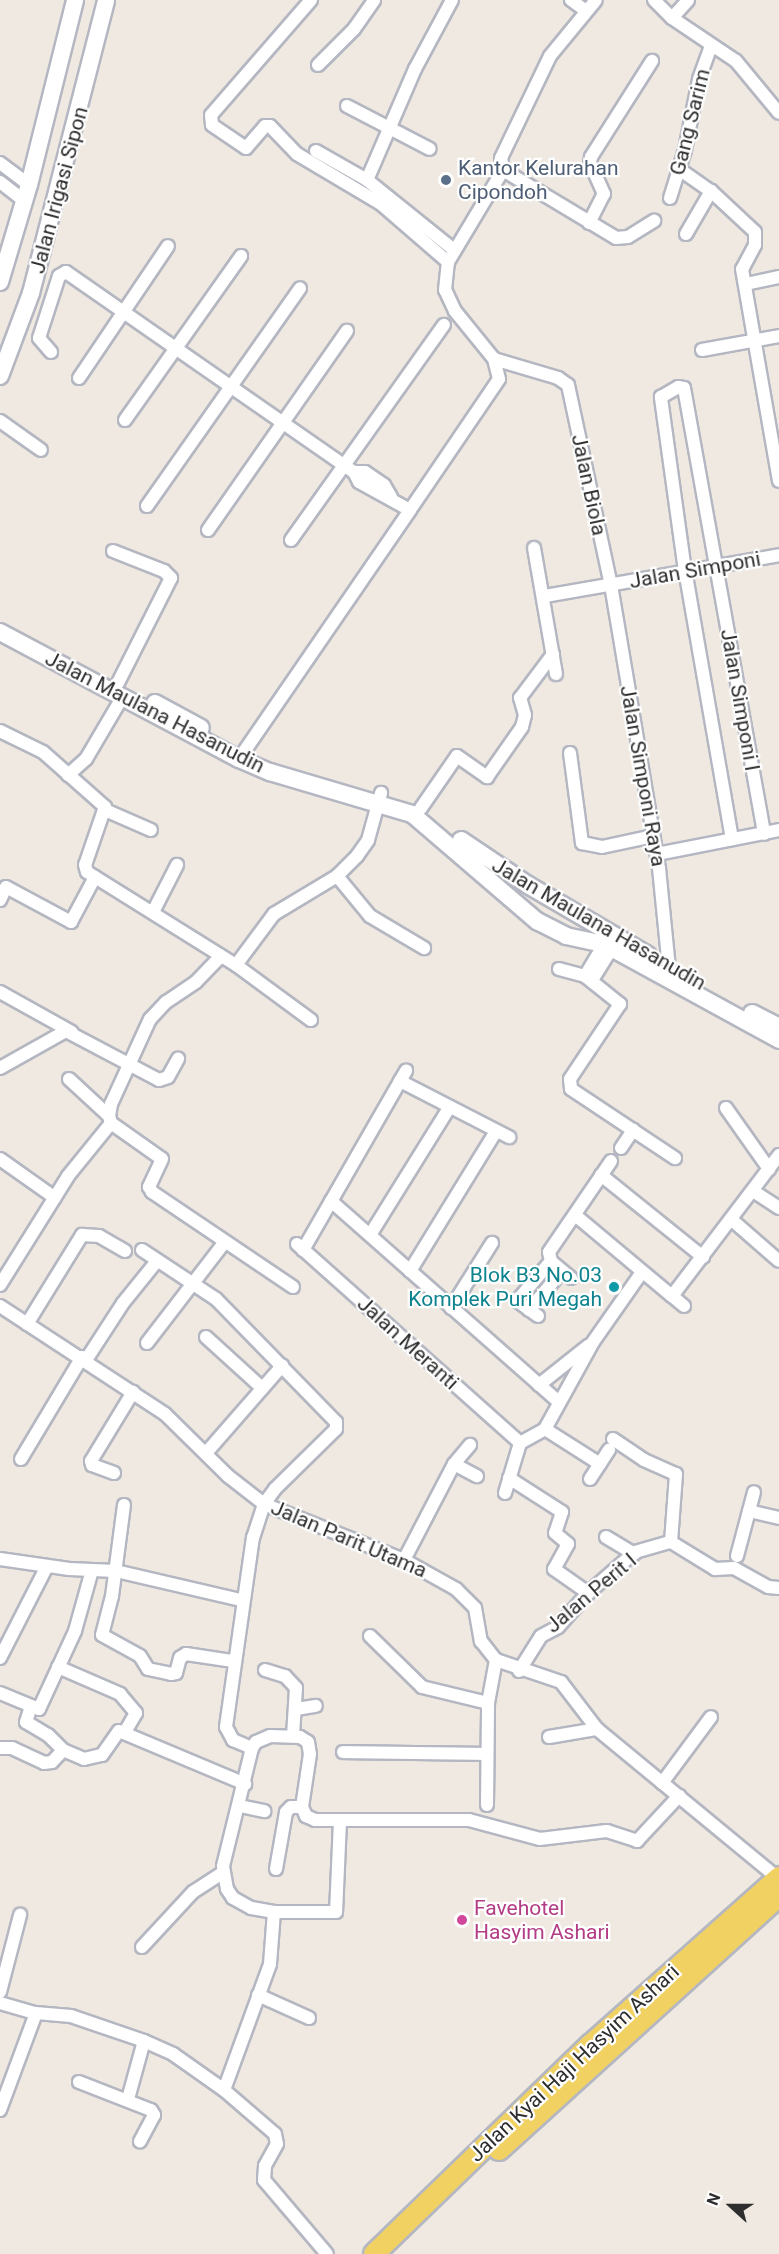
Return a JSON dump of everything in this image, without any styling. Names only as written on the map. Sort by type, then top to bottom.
[{"type":"main road","name":"Jalan Kyai Haji Hasyim Ashari","points":[[388,2249],[590,2045],[779,1882]]},
{"type":"street","name":"Jalan Irigasi Sipon","points":[[0,282],[27,193],[75,0]]},
{"type":"street","name":"Jalan Irigasi Sipon","points":[[0,376],[32,293],[106,0]]},
{"type":"street","points":[[311,0],[210,118],[212,125],[240,147],[249,146],[265,126],[270,126],[297,154],[381,204],[448,262]]},
{"type":"street","points":[[318,65],[354,29],[374,0]]},
{"type":"street","points":[[367,180],[415,69],[452,0]]},
{"type":"street","points":[[571,0],[585,10]]},
{"type":"street","points":[[243,751],[254,732],[497,386],[500,372],[494,359],[450,301],[445,290],[448,262],[503,170],[501,158],[550,56],[585,10],[596,0]]},
{"type":"street","points":[[654,0],[672,18],[744,68],[779,113]]},
{"type":"street","points":[[672,18],[688,0]]},
{"type":"street","name":"Gang Sarim","points":[[670,198],[679,170],[699,79],[711,46]]},
{"type":"street","points":[[589,223],[604,194],[590,163],[591,157],[652,62]]},
{"type":"street","points":[[347,106],[430,149]]},
{"type":"street","points":[[316,151],[367,180],[454,250]]},
{"type":"street","points":[[0,163],[27,193]]},
{"type":"street","points":[[503,170],[618,239],[654,221]]},
{"type":"street","points":[[679,170],[711,191],[755,232],[755,245],[743,265],[779,481]]},
{"type":"street","points":[[0,182],[27,193]]},
{"type":"street","points":[[686,234],[711,191]]},
{"type":"street","points":[[79,378],[168,246]]},
{"type":"street","points":[[125,420],[241,256]]},
{"type":"street","points":[[51,352],[39,338],[60,274],[68,273],[125,310],[354,472],[368,489],[391,497],[410,510]]},
{"type":"street","points":[[746,284],[779,277]]},
{"type":"street","points":[[147,506],[300,288]]},
{"type":"street","points":[[291,540],[444,325]]},
{"type":"street","points":[[208,530],[347,331]]},
{"type":"street","points":[[702,350],[779,336]]},
{"type":"street","name":"Jalan Biola","points":[[494,359],[568,385],[611,585]]},
{"type":"street","name":"Jalan Simponi I","points":[[732,839],[685,571],[661,397],[678,387],[684,388],[764,834]]},
{"type":"street","points":[[0,422],[41,450]]},
{"type":"street","points":[[534,548],[545,596],[556,674]]},
{"type":"street","points":[[68,775],[86,759],[106,727],[171,578],[164,571],[113,551]]},
{"type":"street","name":"Jalan Simponi","points":[[545,596],[779,555]]},
{"type":"street","name":"Jalan Simponi Raya","points":[[611,585],[657,854],[669,940],[670,964]]},
{"type":"street","name":"Jalan Maulana Hasanudin","points":[[0,621],[119,695]]},
{"type":"street","name":"Jalan Maulana Hasanudin","points":[[0,632],[119,695],[243,751],[307,784],[402,810],[427,825],[533,917],[566,936],[605,951],[778,1033]]},
{"type":"street","points":[[421,808],[457,756],[487,777],[522,727],[525,715],[520,698],[553,654]]},
{"type":"street","points":[[0,731],[42,752],[105,810],[152,830]]},
{"type":"street","points":[[570,753],[582,843],[602,847],[653,836]]},
{"type":"street","points":[[236,965],[274,914],[337,876],[364,848],[379,802]]},
{"type":"street","name":"Jalan Maulana Hasanudin","points":[[379,802],[421,808],[471,848],[550,898],[670,964],[778,1033]]},
{"type":"street","points":[[105,810],[85,865],[86,871],[236,965],[311,1020]]},
{"type":"street","points":[[657,854],[779,830]]},
{"type":"street","points":[[153,912],[177,865]]},
{"type":"street","points":[[337,876],[370,916],[424,948]]},
{"type":"street","points":[[0,900],[6,887],[71,922],[95,877]]},
{"type":"street","points":[[533,917],[554,916],[556,907],[550,898]]},
{"type":"street","points":[[566,936],[561,919],[580,915]]},
{"type":"street","points":[[590,975],[605,951]]},
{"type":"street","points":[[0,1285],[55,1198],[110,1120],[111,1104],[157,1011],[196,982],[221,956]]},
{"type":"street","points":[[560,969],[590,975],[618,999],[619,1010],[568,1084],[675,1158]]},
{"type":"street","points":[[0,992],[73,1032],[128,1067],[164,1081],[178,1059]]},
{"type":"street","points":[[0,1068],[54,1035],[73,1032]]},
{"type":"street","points":[[509,1137],[449,1108],[403,1076],[331,1201],[558,1401]]},
{"type":"street","points":[[69,1079],[110,1120],[162,1159],[150,1190],[293,1287]]},
{"type":"street","points":[[370,1235],[449,1108]]},
{"type":"street","points":[[726,1108],[769,1169]]},
{"type":"street","points":[[621,1148],[633,1130]]},
{"type":"street","points":[[410,1271],[496,1131]]},
{"type":"street","points":[[672,1296],[732,1220],[779,1155]]},
{"type":"street","points":[[0,1159],[55,1198]]},
{"type":"street","points":[[551,1261],[566,1275],[534,1313],[517,1301],[551,1261],[551,1247],[611,1161]]},
{"type":"street","points":[[602,1175],[703,1257]]},
{"type":"street","points":[[753,1191],[779,1208]]},
{"type":"street","name":"Jalan Meranti","points":[[331,1201],[300,1247],[520,1443]]},
{"type":"street","points":[[575,1215],[684,1306]]},
{"type":"street","points":[[732,1220],[779,1262]]},
{"type":"street","points":[[27,1324],[82,1235],[99,1236],[125,1251]]},
{"type":"street","points":[[147,1343],[224,1242]]},
{"type":"street","points":[[451,1308],[492,1243]]},
{"type":"street","points":[[142,1250],[223,1305],[235,1322],[321,1403],[336,1426],[264,1504],[253,1537],[241,1600],[226,1727],[233,1740],[252,1748]]},
{"type":"street","points":[[21,1459],[84,1358],[156,1261]]},
{"type":"street","points":[[505,1493],[520,1443],[545,1429],[558,1401],[593,1342],[642,1272]]},
{"type":"street","name":"Jalan Parit Utama","points":[[0,1306],[84,1358],[133,1392],[185,1431],[206,1454],[264,1504],[405,1560],[440,1578],[472,1603],[481,1641],[496,1660]]},
{"type":"street","points":[[206,1337],[262,1388]]},
{"type":"street","points":[[539,1385],[593,1342]]},
{"type":"street","points":[[206,1454],[282,1366]]},
{"type":"street","points":[[114,1473],[92,1465],[91,1461],[133,1392]]},
{"type":"street","points":[[545,1429],[600,1464]]},
{"type":"street","points":[[590,1479],[611,1444],[676,1474],[671,1542],[709,1566],[734,1568],[777,1589]]},
{"type":"street","points":[[405,1560],[454,1464],[470,1445]]},
{"type":"street","points":[[454,1464],[477,1476]]},
{"type":"street","points":[[509,1478],[562,1512],[555,1533],[568,1544],[554,1569],[588,1593]]},
{"type":"street","points":[[737,1556],[754,1492]]},
{"type":"street","points":[[124,1505],[116,1571],[102,1632],[104,1638],[140,1656],[148,1669],[171,1674],[176,1673],[183,1654],[233,1661]]},
{"type":"street","points":[[748,1511],[779,1518]]},
{"type":"street","points":[[606,1537],[634,1554]]},
{"type":"street","name":"Jalan Perit I","points":[[519,1671],[541,1635],[558,1627],[588,1593],[634,1554],[671,1542]]},
{"type":"street","points":[[0,1559],[47,1566],[116,1571],[241,1600]]},
{"type":"street","points":[[0,1658],[5,1639],[47,1566]]},
{"type":"street","points":[[0,1693],[39,1709],[84,1607],[92,1570]]},
{"type":"street","points":[[370,1636],[422,1687],[488,1702]]},
{"type":"street","points":[[487,1805],[485,1754],[488,1702],[496,1660],[519,1671],[561,1682],[597,1729],[779,1882]]},
{"type":"street","points":[[58,1667],[120,1694],[136,1713],[125,1732]]},
{"type":"street","points":[[266,1670],[292,1680],[296,1708],[293,1736]]},
{"type":"street","points":[[31,1706],[25,1720],[63,1750],[95,1759],[119,1731],[125,1732],[245,1784]]},
{"type":"street","points":[[296,1708],[316,1706]]},
{"type":"street","points":[[662,1783],[711,1717]]},
{"type":"street","points":[[549,1737],[597,1729]]},
{"type":"street","points":[[142,1947],[193,1892],[221,1874],[240,1806],[252,1748],[262,1737],[293,1736],[304,1739],[310,1747],[302,1808],[310,1818],[340,1821],[469,1820],[540,1839],[560,1839],[603,1831],[637,1841],[679,1796]]},
{"type":"street","points":[[0,1748],[12,1748],[44,1763],[52,1762],[63,1750]]},
{"type":"street","points":[[343,1752],[485,1754]]},
{"type":"street","points":[[240,1806],[264,1811]]},
{"type":"street","points":[[276,1869],[286,1812],[291,1807],[302,1808]]},
{"type":"street","points":[[221,1874],[233,1898],[251,1908],[274,1912],[336,1911],[340,1821]]},
{"type":"street","points":[[224,2090],[272,1957],[274,1912]]},
{"type":"street","points":[[0,1992],[20,1915]]},
{"type":"street","points":[[258,1995],[309,2018]]},
{"type":"street","points":[[0,2003],[36,2013],[71,2016],[144,2041],[173,2054],[224,2090],[275,2134],[277,2144],[265,2166],[264,2180],[327,2254]]},
{"type":"street","points":[[0,2110],[36,2013]]},
{"type":"street","points":[[128,2099],[144,2041]]},
{"type":"street","points":[[80,2082],[128,2099],[153,2112],[140,2141]]},
{"type":"place","name":"Kantor Kelurahan Cipondoh","points":[[446,180]]},
{"type":"place","name":"Blok B3 No.03 Komplek Puri Megah","points":[[614,1287]]},
{"type":"place","name":"Favehotel Hasyim Ashari","points":[[462,1920]]}]
